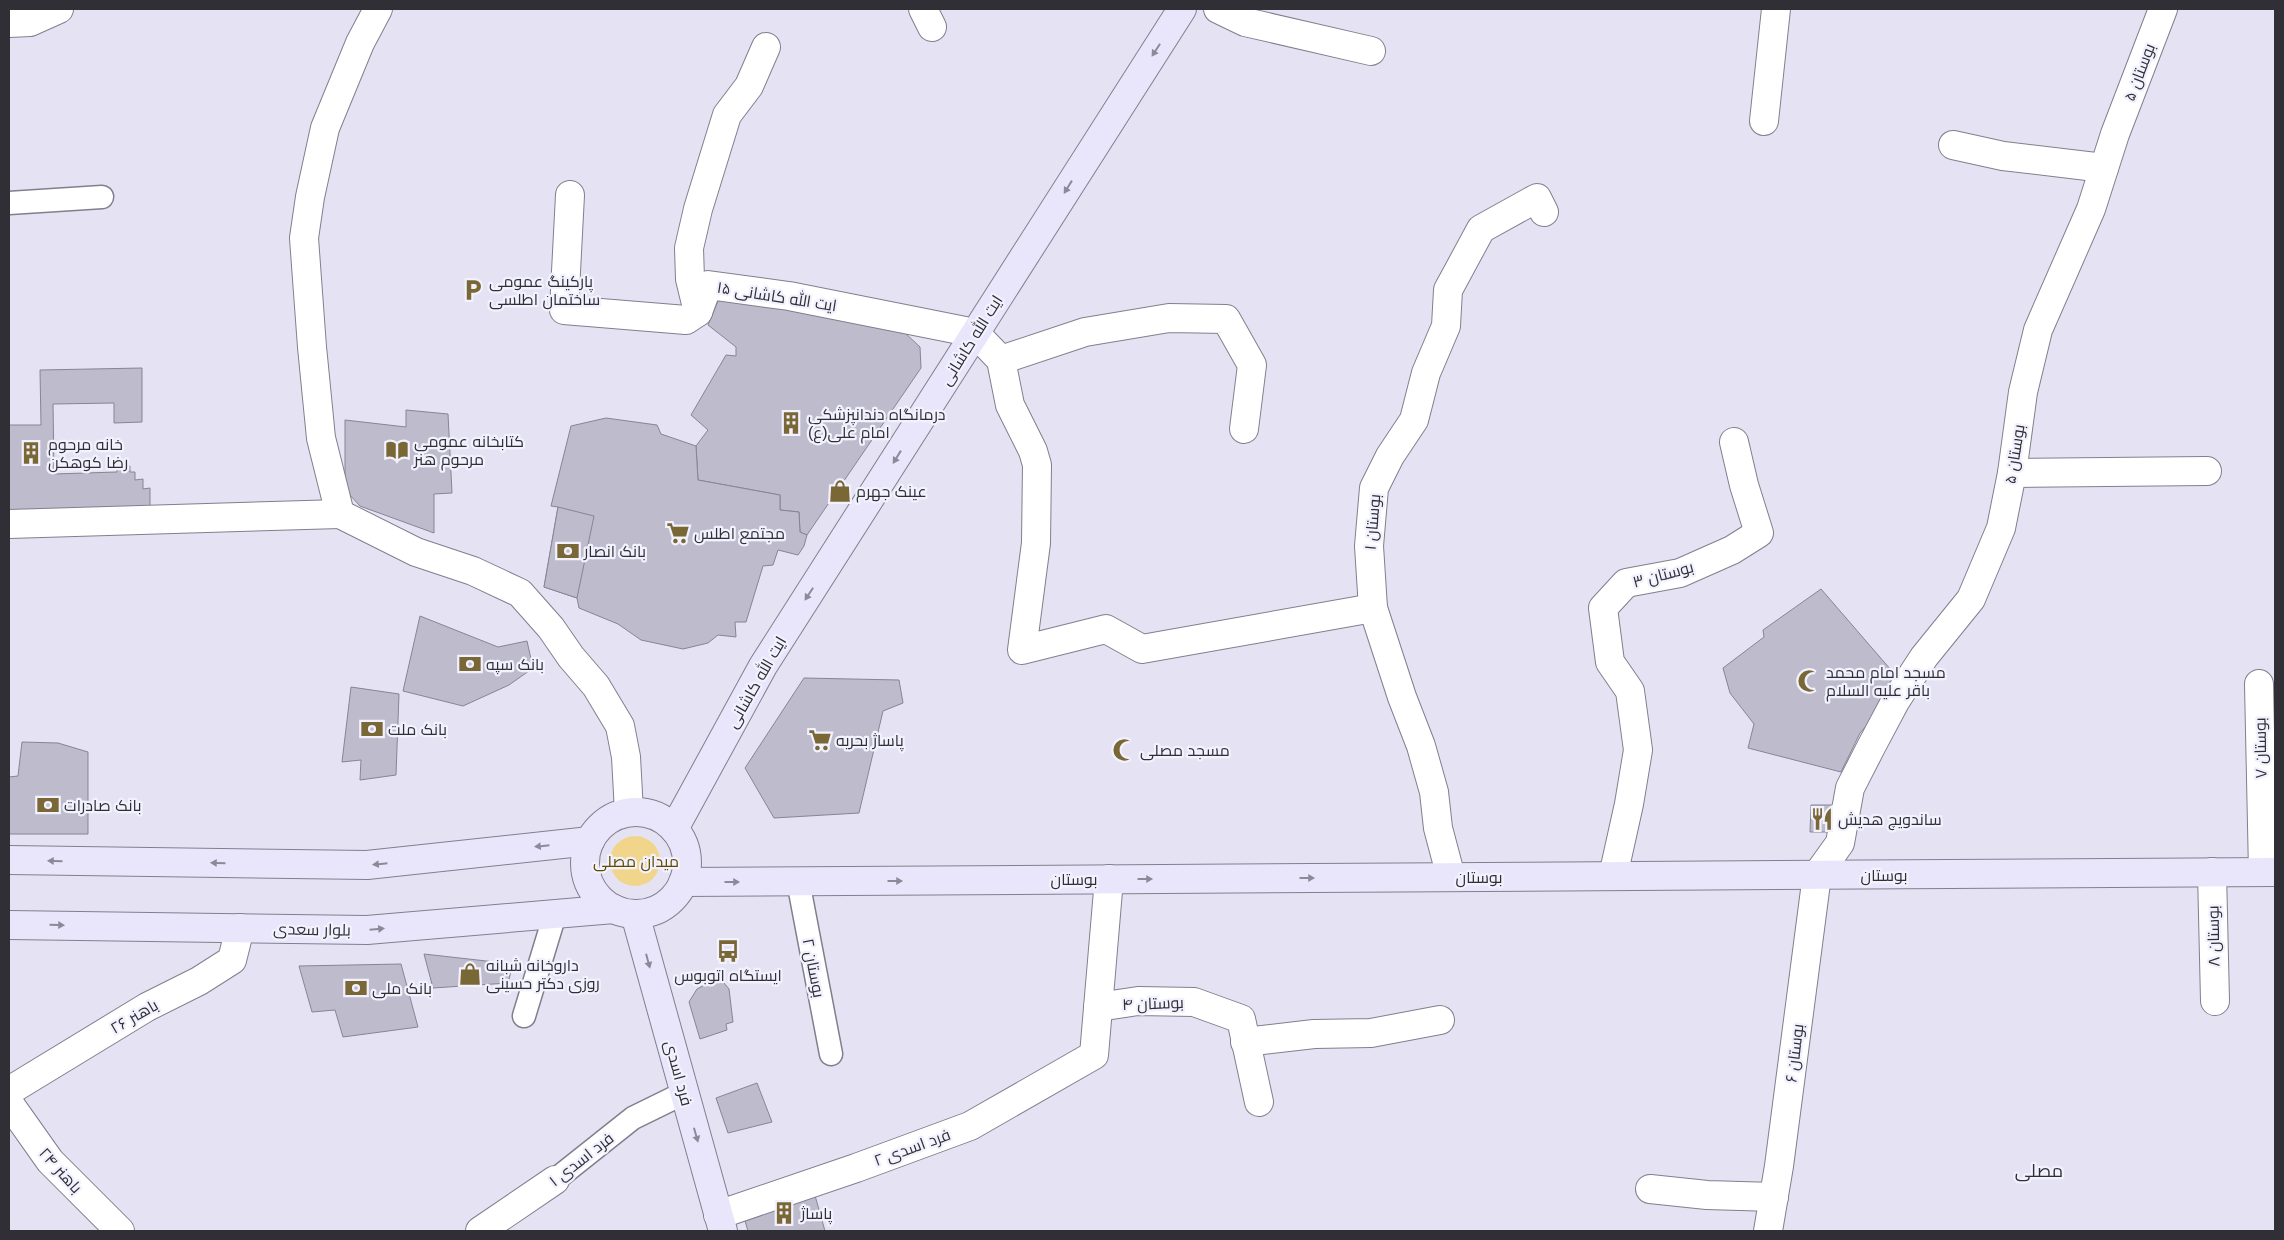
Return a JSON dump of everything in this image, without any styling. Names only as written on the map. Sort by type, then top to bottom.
[{"type":"main road","name":"ایت الله کاشانی","points":[[674,829],[763,666],[1182,9]]},
{"type":"main road","points":[[629,812],[646,813],[661,818],[674,829],[681,838],[687,860],[684,882],[676,895],[665,906],[651,912],[624,912],[600,900],[591,887],[586,872],[586,856],[590,841],[599,828],[613,817],[629,812]]},
{"type":"main road","points":[[9,860],[367,865],[590,841]]},
{"type":"main road","name":"بوستان","points":[[684,882],[2269,872]]},
{"type":"main road","name":"بلوار سعدی","points":[[9,924],[367,930],[555,914],[624,912]]},
{"type":"main road","name":"فرد اسدی","points":[[624,912],[684,1094],[720,1223]]},
{"type":"street","points":[[9,23],[30,22],[59,9]]},
{"type":"street","points":[[340,514],[321,438],[304,238],[310,197],[325,128],[360,43],[378,9]]},
{"type":"street","points":[[1218,9],[1245,22],[1371,51]]},
{"type":"street","points":[[1764,121],[1776,9]]},
{"type":"street","name":"بوستان ۵","points":[[1817,875],[1840,843],[1850,788],[1896,700],[1924,657],[1971,598],[2001,528],[2012,473],[2023,392],[2038,330],[2091,209],[2115,134],[2163,9]]},
{"type":"street","points":[[698,312],[690,279],[689,248],[698,209],[727,115],[749,86],[766,47]]},
{"type":"street","points":[[1953,144],[2003,156],[2104,168]]},
{"type":"street","name":"ایت الله کاشانی ۱۵","points":[[570,195],[564,310],[686,320],[698,312],[708,285],[789,296],[975,333]]},
{"type":"street","name":"بوستان ۱","points":[[1451,877],[1438,828],[1434,792],[1421,746],[1402,697],[1373,608],[1368,546],[1374,488],[1390,456],[1414,420],[1426,373],[1446,326],[1448,290],[1481,228],[1537,198],[1544,212]]},
{"type":"street","points":[[1001,360],[1085,332],[1169,318],[1226,319],[1252,365],[1244,429]]},
{"type":"street","points":[[975,333],[1001,360],[1010,405],[1033,451],[1037,465],[1036,543],[1022,650],[1106,629],[1142,649],[1373,608]]},
{"type":"street","name":"بوستان ۳","points":[[1612,876],[1629,804],[1638,750],[1630,691],[1610,662],[1603,608],[1626,583],[1680,573],[1732,550],[1759,533],[1744,485],[1734,442]]},
{"type":"street","points":[[2012,473],[2207,472]]},
{"type":"street","points":[[9,524],[340,514],[416,552],[474,571],[520,593],[551,628],[571,657],[596,686],[620,726],[626,757],[629,812]]},
{"type":"street","name":"بوستان ۷","points":[[2259,684],[2269,872]]},
{"type":"street","name":"بوستان ۸","points":[[2212,872],[2215,1001]]},
{"type":"street","name":"بوستان ۶","points":[[1768,1231],[1817,875]]},
{"type":"street","name":"بوستان ۴","points":[[1094,1055],[1108,879]]},
{"type":"street","name":"باهنر ۲۶","points":[[9,1091],[146,1007],[199,981],[232,960],[240,928]]},
{"type":"street","name":"بوستان ۴","points":[[1098,1007],[1138,1001],[1194,1002],[1241,1019],[1259,1102]]},
{"type":"street","points":[[1246,1042],[1314,1034],[1370,1033],[1440,1020]]},
{"type":"street","name":"فرد اسدی ۲","points":[[720,1223],[856,1168],[970,1126],[1094,1055]]},
{"type":"street","name":"باهنر ۲۴","points":[[9,1103],[50,1161],[120,1231]]},
{"type":"street","name":"فرد اسدی ۱","points":[[480,1231],[555,1180]]},
{"type":"street","points":[[1650,1189],[1707,1195],[1774,1197]]},
{"type":"lane","points":[[9,204],[102,196]]},
{"type":"lane","name":"بوستان ۲","points":[[798,881],[831,1054]]},
{"type":"lane","points":[[524,1016],[555,914]]},
{"type":"lane","name":"فرد اسدی ۱","points":[[555,1180],[633,1118],[684,1094]]},
{"type":"green space","name":"میدان مصلی","points":[[635,836],[644,838],[655,847],[660,861],[658,870],[649,881],[635,886],[626,884],[615,875],[610,861],[612,852],[621,841]]},
{"type":"building","name":"درمانگاه دندانپزشکی امام علی(ع)","points":[[720,296],[904,332],[920,347],[921,368],[807,535],[800,532],[799,512],[780,510],[780,495],[698,480],[696,446],[708,430],[691,415],[726,355],[736,356],[736,347],[708,325]]},
{"type":"building","name":"خانه مرحوم رضا کوهکن","points":[[142,368],[142,422],[114,423],[114,403],[53,404],[54,474],[117,472],[117,466],[130,466],[130,472],[135,472],[135,480],[143,479],[143,489],[150,488],[150,514],[9,517],[9,425],[41,425],[40,370]]},
{"type":"building","name":"کتابخانه عمومی مرحوم هنر","points":[[406,410],[448,414],[452,493],[434,494],[434,533],[360,506],[348,493],[345,480],[345,420],[406,427]]},
{"type":"building","name":"مجتمع اطلس","points":[[606,418],[657,425],[661,434],[696,446],[698,480],[780,495],[780,510],[799,512],[800,532],[807,535],[804,546],[798,555],[778,550],[773,565],[763,566],[746,622],[735,622],[736,637],[718,635],[708,643],[683,649],[641,640],[618,624],[579,608],[577,598],[544,587],[558,507],[551,506],[571,426]]},
{"type":"building","name":"بانک انصار","points":[[558,507],[594,516],[577,598],[544,587]]},
{"type":"building","name":"مسجد امام محمد باقر علیه السلام","points":[[1821,589],[1891,670],[1892,686],[1880,710],[1860,733],[1841,772],[1748,748],[1754,724],[1730,693],[1723,668],[1764,637],[1763,630]]},
{"type":"building","name":"بانک سپه","points":[[420,616],[498,647],[527,641],[533,668],[509,685],[463,706],[403,691]]},
{"type":"building","name":"پاساژ بحریه","points":[[804,678],[899,680],[903,703],[883,711],[859,813],[774,818],[745,768]]},
{"type":"building","name":"بانک ملت","points":[[351,687],[399,694],[396,775],[360,780],[361,760],[342,762]]},
{"type":"building","name":"بانک صادرات","points":[[22,742],[58,743],[88,752],[88,834],[9,834],[9,777],[18,776]]},
{"type":"building","name":"ساندویچ هدیش","points":[[1811,805],[1834,805],[1833,832],[1810,832]]},
{"type":"building","name":"داروخانه شبانه روزی دکتر حسینی","points":[[424,954],[513,964],[508,983],[433,988]]},
{"type":"building","name":"بانک ملی","points":[[401,964],[418,1027],[343,1037],[335,1010],[312,1012],[299,966]]},
{"type":"building","points":[[719,977],[729,989],[733,1022],[726,1024],[727,1030],[700,1039],[689,1002],[697,989]]},
{"type":"building","points":[[757,1083],[772,1122],[728,1133],[716,1098]]},
{"type":"building","name":"پاساژ","points":[[814,1192],[825,1231],[748,1231],[743,1214]]},
{"type":"place","name":"پارکینگ عمومی ساختمان اطلسی","points":[[473,290]]},
{"type":"place","name":"درمانگاه دندانپزشکی امام علی(ع)","points":[[791,423]]},
{"type":"place","name":"کتابخانه عمومی مرحوم هنر","points":[[397,450]]},
{"type":"place","name":"خانه مرحوم رضا کوهکن","points":[[31,453]]},
{"type":"place","name":"عینک جهرم","points":[[840,491]]},
{"type":"place","name":"مجتمع اطلس","points":[[678,533]]},
{"type":"place","name":"بانک انصار","points":[[568,551]]},
{"type":"place","name":"بانک سپه","points":[[470,664]]},
{"type":"place","name":"مسجد امام محمد باقر علیه السلام","points":[[1809,681]]},
{"type":"place","name":"بانک ملت","points":[[372,729]]},
{"type":"place","name":"پاساژ بحریه","points":[[820,740]]},
{"type":"place","name":"مسجد مصلی","points":[[1124,750]]},
{"type":"place","name":"بانک صادرات","points":[[48,805]]},
{"type":"place","name":"ساندویچ هدیش","points":[[1822,819]]},
{"type":"place","name":"ایستگاه اتوبوس","points":[[728,951]]},
{"type":"place","name":"داروخانه شبانه روزی دکتر حسینی","points":[[470,974]]},
{"type":"place","name":"بانک ملی","points":[[356,988]]},
{"type":"place","name":"پاساژ","points":[[784,1213]]},
{"type":"district","name":"مصلی","points":[[2039,1171]]}]
